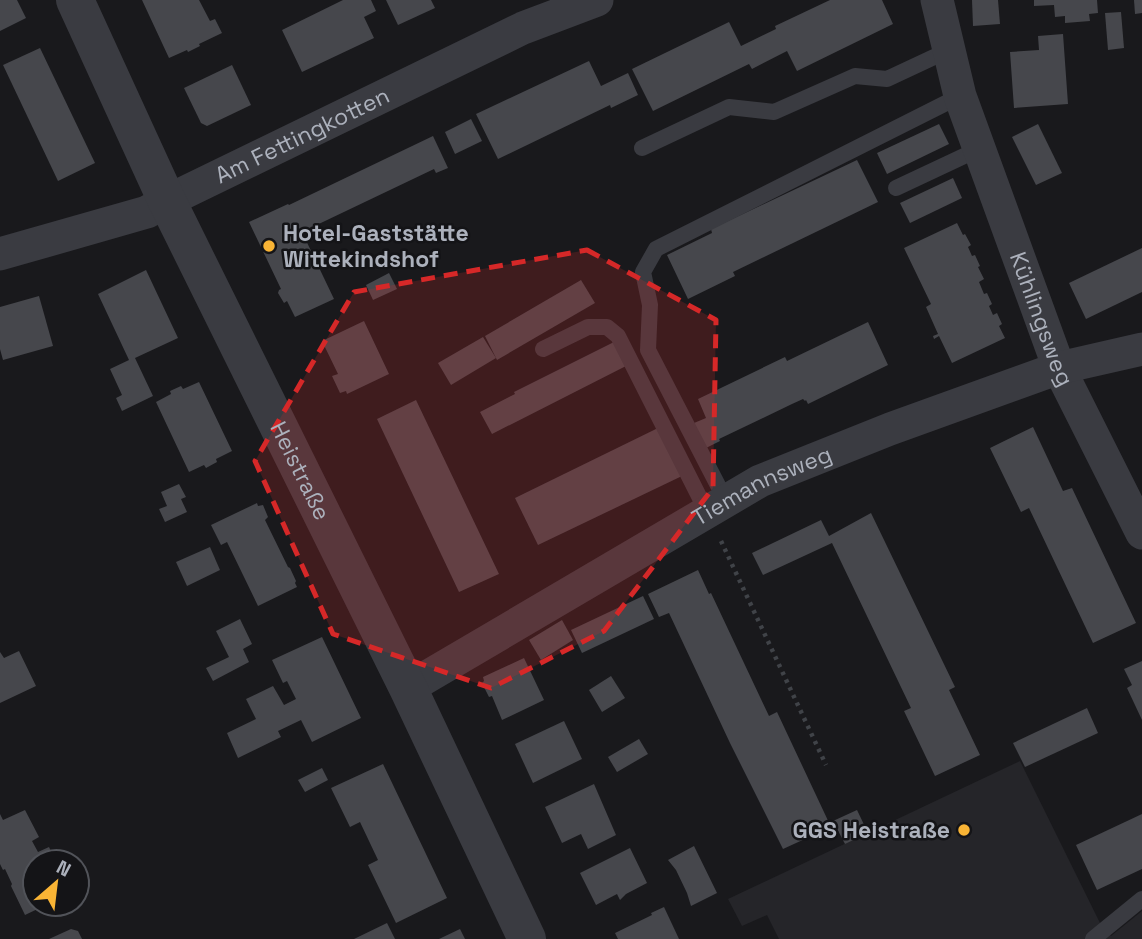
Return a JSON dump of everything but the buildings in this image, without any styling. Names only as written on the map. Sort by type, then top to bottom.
[{"type":"street","name":"Heistraße","points":[[75,0],[167,201],[408,688],[527,939]]},
{"type":"street","name":"Am Fettingkotten","points":[[0,254],[147,212],[523,27],[597,0]]},
{"type":"street","name":"Kühlingsweg","points":[[937,0],[960,96],[1059,368],[1142,533]]},
{"type":"street","name":"Tiemannsweg","points":[[408,688],[760,481],[878,433],[1059,368],[1142,349]]},
{"type":"lane","points":[[642,148],[729,107],[774,112],[855,76],[887,79],[949,50]]},
{"type":"lane","points":[[716,506],[648,350],[650,305],[643,272],[656,249],[960,96]]},
{"type":"lane","points":[[896,188],[979,149]]},
{"type":"lane","points":[[543,349],[589,327],[607,327],[618,336],[716,506]]},
{"type":"lane","points":[[1093,939],[1142,899]]},
{"type":"path","points":[[716,506],[826,765]]},
{"type":"highlighted area","points":[[587,250],[716,320],[713,488],[604,631],[491,688],[333,634],[255,461],[354,292]]},
{"type":"shaded area","name":"GGS Heistraße","points":[[1020,761],[1100,923],[1111,936],[1142,911],[1142,939],[779,939],[767,915],[742,926],[728,899]]},
{"type":"place","name":"Hotel-Gaststätte Wittekindshof","points":[[269,246]]},
{"type":"place","name":"GGS Heistraße","points":[[964,830]]}]
